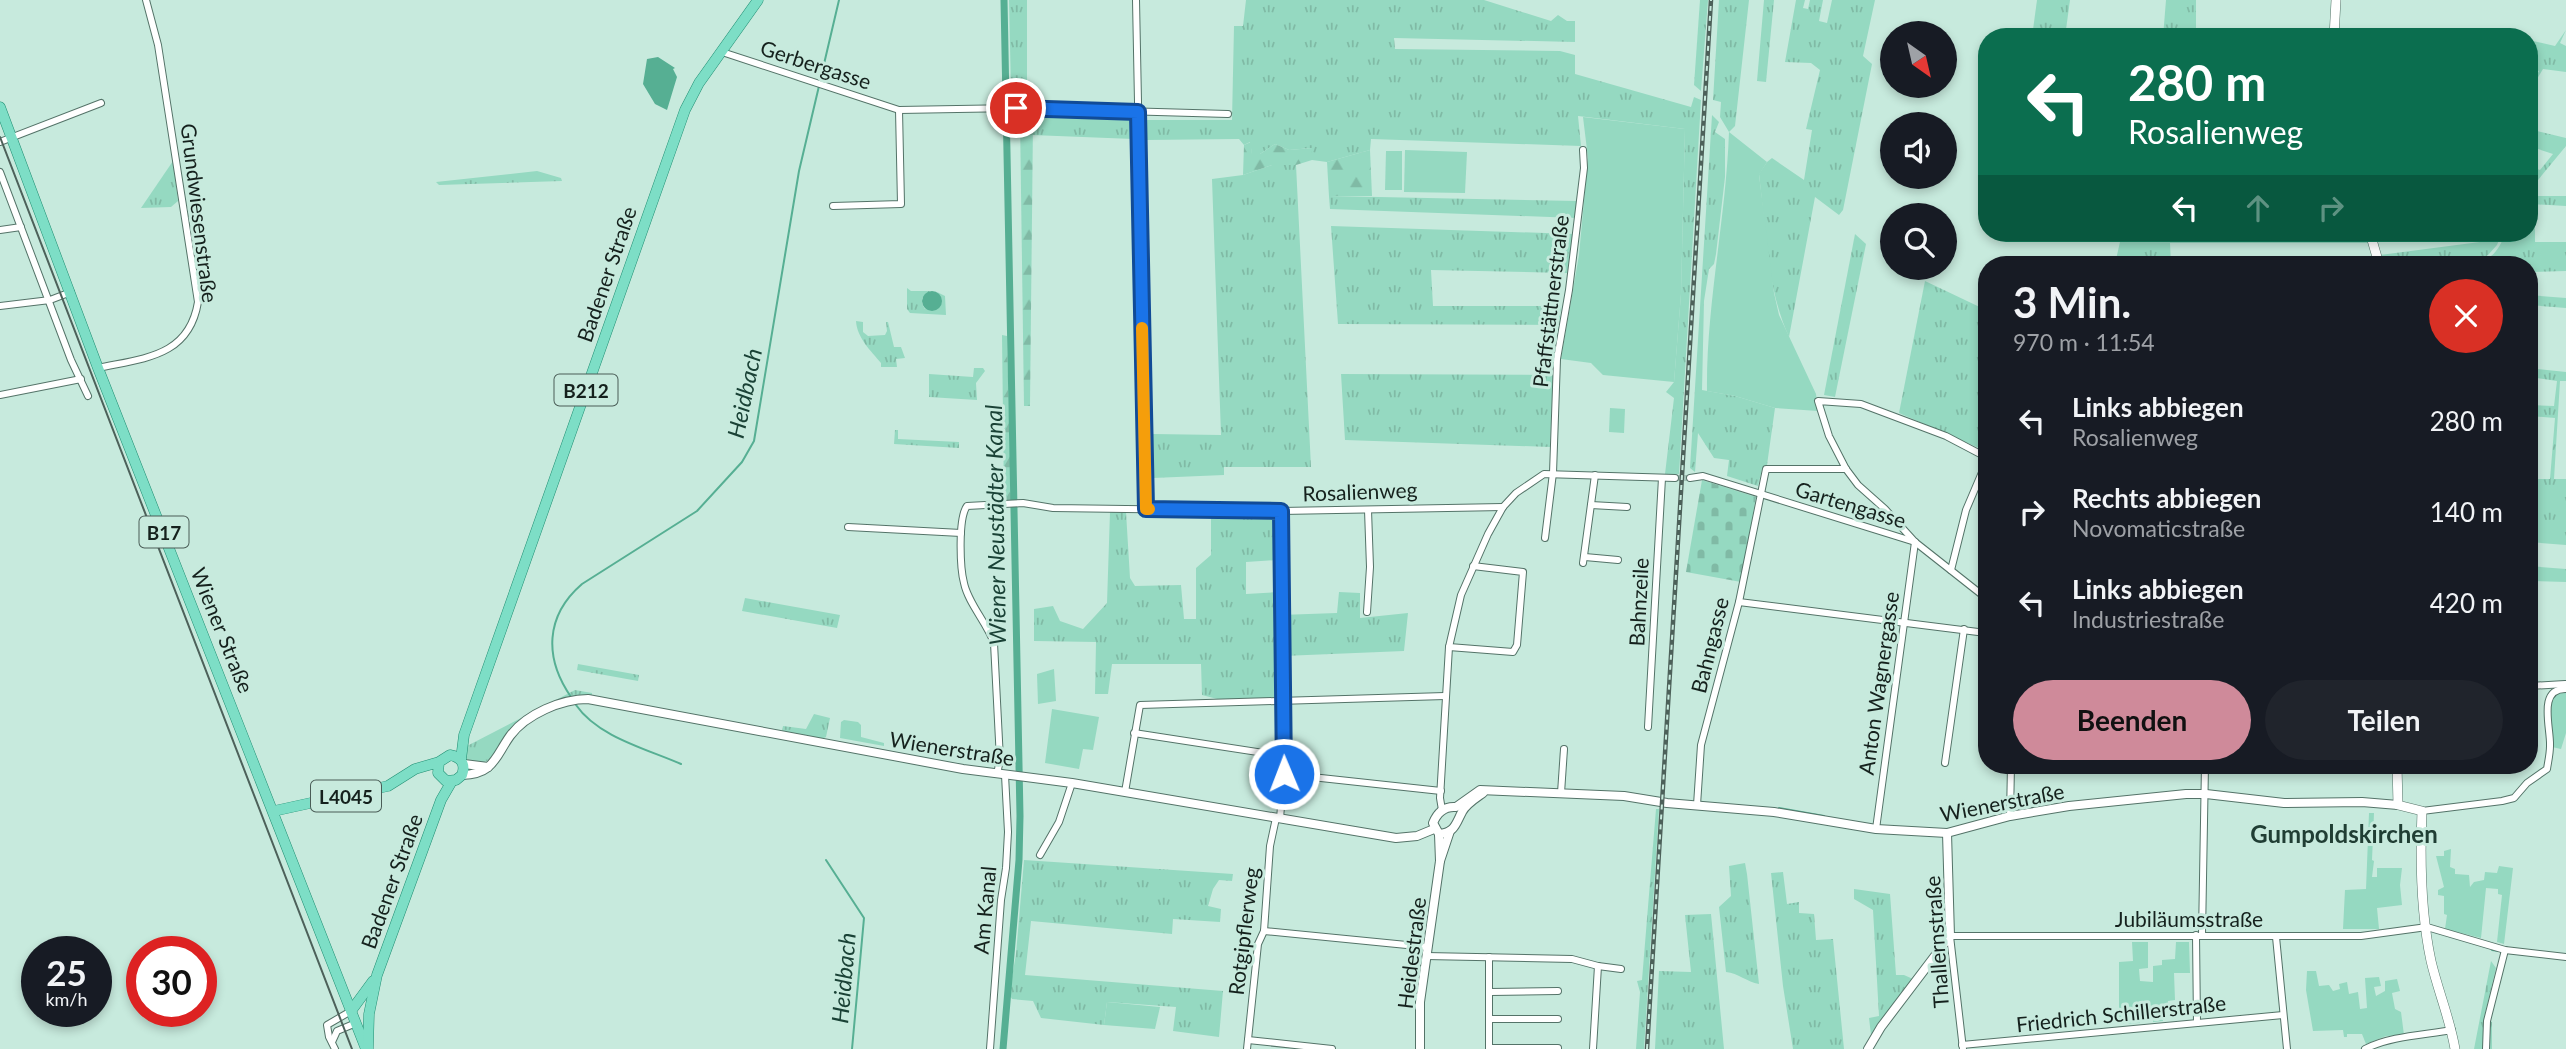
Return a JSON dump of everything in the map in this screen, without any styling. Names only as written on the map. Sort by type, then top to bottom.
[{"type":"main road","name":"Badener Straße","points":[[450,755],[464,735],[685,110],[699,83],[758,0]]},
{"type":"main road","points":[[2334,28],[2336,0]]},
{"type":"main road","name":"Wiener Straße","points":[[0,107],[99,368],[367,1049]]},
{"type":"main road","name":"Badener Straße","points":[[462,766],[464,735]]},
{"type":"main road","points":[[439,771],[452,781],[462,766],[450,755]]},
{"type":"main road","name":"B212","points":[[439,771],[450,755]]},
{"type":"main road","name":"L4045","points":[[274,811],[388,786],[415,769],[439,771]]},
{"type":"main road","name":"Badener Straße","points":[[439,771],[441,800]]},
{"type":"main road","points":[[2397,774],[2398,806],[2421,811],[2421,846],[2431,961],[2452,1030],[2455,1049]]},
{"type":"main road","name":"Badener Straße","points":[[377,975],[441,800],[452,781]]},
{"type":"main road","points":[[351,1011],[377,975]]},
{"type":"main road","points":[[367,1049],[369,1014],[377,975]]},
{"type":"street","name":"Grundwiesenstraße","points":[[99,368],[141,359],[180,342],[194,319],[198,302],[158,45],[146,0]]},
{"type":"street","points":[[1136,0],[1146,509]]},
{"type":"street","name":"Gerbergasse","points":[[722,51],[899,110],[1013,108],[1228,114]]},
{"type":"street","points":[[0,142],[101,103]]},
{"type":"street","points":[[833,206],[901,204],[899,110]]},
{"type":"street","name":"Pfaffstättnerstraße","points":[[1545,538],[1553,473],[1557,359],[1569,290],[1584,168],[1583,150]]},
{"type":"street","points":[[0,172],[71,360],[88,396]]},
{"type":"street","points":[[0,230],[21,227]]},
{"type":"street","points":[[0,306],[50,300],[71,292]]},
{"type":"street","points":[[0,395],[81,379]]},
{"type":"street","points":[[1915,542],[1885,509],[1858,485],[1846,469],[1829,436],[1818,401],[1861,404],[1946,436],[1978,453]]},
{"type":"street","points":[[1760,494],[1766,469],[1846,469]]},
{"type":"street","points":[[1437,831],[1436,817],[1442,810],[1449,647],[1461,595],[1503,507],[1533,480],[1544,474],[1675,478]]},
{"type":"street","points":[[1595,475],[1584,560],[1619,560]]},
{"type":"street","name":"Gartengasse","points":[[1690,478],[1703,477],[1915,542],[1978,592]]},
{"type":"street","name":"Bahnzeile","points":[[1648,727],[1662,478]]},
{"type":"street","points":[[1951,570],[1966,510],[1978,482]]},
{"type":"street","name":"Bahngasse","points":[[1698,805],[1701,746],[1739,601],[1760,494]]},
{"type":"street","name":"Rosalienweg","points":[[961,533],[962,515],[967,506],[1009,503],[1053,508],[1281,511],[1503,507]]},
{"type":"street","points":[[1591,505],[1627,507]]},
{"type":"street","points":[[1367,612],[1370,567],[1368,510]]},
{"type":"street","name":"Rotgipflerweg","points":[[1247,1049],[1258,944],[1264,931],[1270,846],[1278,818],[1284,774],[1281,511]]},
{"type":"street","points":[[848,527],[961,533]]},
{"type":"street","name":"Am Kanal","points":[[961,533],[963,583],[994,643],[1000,760],[1005,775],[1008,832],[990,1049]]},
{"type":"street","name":"Anton Wagnergasse","points":[[1876,827],[1915,542]]},
{"type":"street","points":[[1449,647],[1513,652],[1517,645],[1523,572],[1473,566]]},
{"type":"street","points":[[1739,601],[1978,632]]},
{"type":"street","points":[[1945,763],[1964,629]]},
{"type":"street","points":[[2538,686],[2566,687]]},
{"type":"street","points":[[2421,811],[2514,798],[2527,783],[2547,769],[2550,747],[2548,701],[2551,693],[2566,687]]},
{"type":"street","points":[[1125,792],[1140,705],[1445,696]]},
{"type":"street","name":"Wienerstraße","points":[[462,766],[488,767],[518,728],[545,711],[580,699],[1005,775],[1072,783],[1396,838],[1450,831],[1460,820],[1456,809]]},
{"type":"street","points":[[1134,733],[1283,756]]},
{"type":"street","points":[[1561,793],[1564,749]]},
{"type":"street","points":[[1284,774],[1441,793],[1456,809]]},
{"type":"street","points":[[2010,816],[2011,774]]},
{"type":"street","points":[[2197,1023],[2205,774]]},
{"type":"street","points":[[1040,855],[1059,822],[1072,783]]},
{"type":"street","name":"Wienerstraße","points":[[1442,810],[1456,809],[1471,794],[1480,790],[1561,793],[1623,796],[1947,833],[2010,816],[2069,806],[2186,794],[2284,803],[2362,802],[2398,806]]},
{"type":"street","name":"Heidestraße","points":[[1437,831],[1440,862]]},
{"type":"street","name":"Heidestraße","points":[[1420,1049],[1420,1002],[1427,951],[1440,862],[1450,831]]},
{"type":"street","name":"Thallernstraße","points":[[1947,833],[1950,936],[1962,1047]]},
{"type":"street","points":[[2427,927],[2505,950],[2566,957]]},
{"type":"street","name":"Jubiläumsstraße","points":[[1950,936],[2361,936],[2427,927]]},
{"type":"street","points":[[1264,931],[1489,957],[1573,959],[1598,967],[1621,968]]},
{"type":"street","points":[[1868,1049],[1881,1027],[1950,936]]},
{"type":"street","points":[[2276,937],[2287,1049]]},
{"type":"street","points":[[2486,1049],[2487,1021],[2505,950]]},
{"type":"street","points":[[1489,957],[1489,1049],[1558,1048]]},
{"type":"street","points":[[1594,1049],[1598,967]]},
{"type":"street","points":[[1490,992],[1558,991]]},
{"type":"street","points":[[334,1045],[327,1024],[351,1011]]},
{"type":"street","name":"Friedrich Schillerstraße","points":[[1962,1047],[2014,1045],[2283,1015]]},
{"type":"street","points":[[1489,1019],[1558,1019]]},
{"type":"street","points":[[334,1045],[337,1031],[356,1023]]},
{"type":"street","points":[[2365,1049],[2382,1040],[2452,1030]]},
{"type":"street","points":[[1248,1040],[1332,1049]]},
{"type":"green space","points":[[1009,0],[1027,0],[1027,90],[1011,91]]},
{"type":"green space","points":[[1246,0],[1484,0],[1551,21],[1558,15],[1567,21],[1575,21],[1575,42],[1394,38],[1395,49],[1560,51],[1575,55],[1575,74],[1691,107],[1694,97],[1701,100],[1679,474],[1665,474],[1674,398],[1666,392],[1674,382],[1681,294],[1685,129],[1578,116],[1581,146],[1371,139],[1370,150],[1327,162],[1312,160],[1312,148],[1289,150],[1275,144],[1260,154],[1252,154],[1250,142],[1244,145],[1239,139],[1146,140],[1144,120],[1232,120],[1234,26],[1243,26]]},
{"type":"green space","points":[[1700,0],[1708,0],[1701,91],[1694,85]]},
{"type":"green space","points":[[1719,0],[1749,0],[1735,126],[1729,132],[1720,117],[1721,102],[1713,100]]},
{"type":"green space","points":[[1764,0],[1774,0],[1766,82],[1757,81]]},
{"type":"green space","points":[[1796,0],[1805,0],[1803,8],[1808,9],[1810,0],[1823,0],[1819,21],[1827,23],[1832,0],[1875,0],[1863,56],[1872,64],[1843,210],[1839,215],[1815,197],[1789,337],[1781,318],[1771,278],[1759,174],[1772,158],[1804,180],[1812,130],[1806,129],[1820,70],[1811,63],[1785,62]]},
{"type":"green space","points":[[2037,0],[2070,0],[2066,28],[2033,28]]},
{"type":"green space","points":[[2166,0],[2196,0],[2196,28],[2164,28]]},
{"type":"green space","points":[[2566,30],[2560,43],[2566,46],[2566,72],[2543,69],[2538,77],[2538,42],[2555,46]]},
{"type":"green space","points":[[1712,115],[1719,122],[1715,132],[1725,139],[1725,177],[1716,254],[1714,264],[1709,269],[1704,301],[1702,390],[1775,408],[1767,465],[1762,469],[1758,486],[1727,476],[1729,460],[1714,458],[1698,433],[1695,472],[1690,468]]},
{"type":"green space","points":[[1044,116],[1130,118],[1133,122],[1133,139],[1032,135],[1033,121]]},
{"type":"green space","points":[[1583,117],[1685,129],[1681,294],[1674,382],[1603,375],[1591,363],[1561,359],[1579,255],[1588,158]]},
{"type":"green space","points":[[1020,119],[1033,121],[1030,406],[1024,406]]},
{"type":"green space","points":[[2538,131],[2566,138],[2566,146],[2538,180],[2538,169],[2553,154],[2538,149]]},
{"type":"green space","points":[[1729,132],[1767,162],[1759,175],[1774,293],[1779,315],[1816,394],[1818,411],[1775,408],[1707,391],[1710,326]]},
{"type":"green space","points":[[1251,142],[1252,154],[1260,154],[1275,144],[1289,150],[1312,148],[1312,160],[1296,165],[1272,165],[1243,175],[1244,145]]},
{"type":"green space","points":[[1370,150],[1372,196],[1329,196],[1327,162]]},
{"type":"green space","points":[[1405,150],[1467,152],[1465,193],[1404,192]]},
{"type":"green space","points":[[1386,151],[1402,151],[1402,190],[1385,190]]},
{"type":"green space","points":[[173,161],[178,201],[171,207],[141,208]]},
{"type":"green space","points":[[1272,165],[1296,165],[1311,467],[1224,467],[1224,475],[1153,478],[1153,434],[1221,435],[1212,179],[1243,175]]},
{"type":"green space","points":[[537,171],[561,178],[562,181],[439,185],[436,182]]},
{"type":"green space","points":[[1329,196],[1579,201],[1576,218],[1330,209]]},
{"type":"green space","points":[[2538,196],[2566,196],[2566,206],[2538,204]]},
{"type":"green space","points":[[1331,226],[1574,234],[1567,273],[1431,270],[1433,306],[1561,306],[1559,325],[1338,324]]},
{"type":"green space","points":[[1855,234],[1866,244],[1835,397],[1824,395]]},
{"type":"green space","points":[[2120,242],[2371,243],[2170,243],[2171,256],[2117,256]]},
{"type":"green space","points":[[2480,242],[2498,242],[2486,256],[2380,255]]},
{"type":"green space","points":[[2566,242],[2566,271],[2538,272],[2538,256],[2491,256],[2501,243]]},
{"type":"green space","points":[[1925,281],[1978,306],[1978,448],[1899,413]]},
{"type":"green space","points":[[907,288],[911,291],[930,291],[922,298],[925,309],[939,295],[937,292],[945,296],[946,315],[910,313],[907,309]]},
{"type":"green space","points":[[2538,296],[2566,298],[2566,308],[2538,306]]},
{"type":"green space","points":[[856,321],[863,322],[863,332],[868,336],[885,335],[888,322],[894,347],[901,347],[905,358],[896,359],[897,367],[881,367],[881,363],[862,339]]},
{"type":"green space","points":[[1002,335],[1007,336],[1011,500],[1004,500]]},
{"type":"green space","points":[[974,368],[983,368],[985,371],[976,383],[977,400],[929,397],[929,374],[973,377]]},
{"type":"green space","points":[[2538,369],[2566,372],[2566,381],[2560,381],[2554,479],[2566,479],[2566,545],[2538,543],[2538,479],[2550,479],[2555,418],[2538,417],[2538,405],[2554,406],[2557,381],[2538,378]]},
{"type":"green space","points":[[1341,374],[1553,375],[1550,447],[1345,440]]},
{"type":"green space","points":[[1610,408],[1625,409],[1624,433],[1609,432]]},
{"type":"green space","points":[[895,430],[898,430],[898,439],[959,442],[959,448],[894,444]]},
{"type":"green space","points":[[1702,480],[1756,497],[1741,582],[1686,572]]},
{"type":"green space","points":[[1110,512],[1126,512],[1130,578],[1135,586],[1181,585],[1184,619],[1196,619],[1196,568],[1211,555],[1211,513],[1276,516],[1277,560],[1246,562],[1246,594],[1279,592],[1280,615],[1337,613],[1339,592],[1360,593],[1360,618],[1408,613],[1404,651],[1283,656],[1282,698],[1221,700],[1202,695],[1201,664],[1112,664],[1108,694],[1095,694],[1096,642],[1034,641],[1034,609],[1053,606],[1060,621],[1083,629],[1107,603]]},
{"type":"green space","points":[[2538,567],[2566,569],[2566,582],[2538,581]]},
{"type":"green space","points":[[745,598],[840,615],[837,628],[742,611]]},
{"type":"green space","points":[[578,664],[639,675],[638,681],[577,670]]},
{"type":"green space","points":[[1054,669],[1056,701],[1038,704],[1037,674]]},
{"type":"green space","points":[[575,690],[592,693],[592,697],[574,698],[545,708],[522,725],[489,760],[482,763],[469,762],[465,756],[465,747]]},
{"type":"green space","points":[[2566,691],[2566,733],[2561,749],[2552,747],[2550,701],[2553,695]]},
{"type":"green space","points":[[1052,709],[1099,717],[1093,750],[1083,749],[1079,769],[1045,763]]},
{"type":"green space","points":[[814,714],[830,718],[826,737],[822,739],[782,732],[783,726],[806,729]]},
{"type":"green space","points":[[841,722],[858,722],[861,725],[861,737],[884,743],[884,746],[840,738]]},
{"type":"green space","points":[[1656,809],[1659,809],[1644,1049],[1636,1049],[1640,992],[1637,981],[1642,980]]},
{"type":"green space","points":[[2369,813],[2374,813],[2372,877],[2377,877],[2377,868],[2402,868],[2402,905],[2377,908],[2379,929],[2343,929],[2345,890],[2366,889]]},
{"type":"green space","points":[[2451,849],[2450,867],[2455,869],[2455,874],[2469,875],[2470,887],[2474,882],[2484,880],[2485,872],[2497,873],[2499,866],[2513,868],[2504,944],[2497,942],[2502,895],[2498,894],[2498,889],[2486,888],[2481,938],[2445,929],[2447,915],[2444,914],[2444,896],[2438,895],[2438,890],[2444,887],[2436,856],[2444,856],[2444,851]]},
{"type":"green space","points":[[1024,860],[1233,874],[1232,881],[1219,880],[1208,906],[1221,909],[1220,922],[1173,919],[1172,934],[1031,921],[1025,975],[1223,991],[1219,1037],[1173,1031],[1176,1007],[1107,1002],[1104,1025],[1041,1018],[1033,1001],[1012,999],[1009,994],[1016,954]]},
{"type":"green space","points":[[1745,863],[1759,984],[1726,972],[1719,907],[1731,896],[1729,866]]},
{"type":"green space","points":[[1783,872],[1787,904],[1799,902],[1799,913],[1814,914],[1816,940],[1833,939],[1844,1049],[1793,1049],[1783,986],[1771,873]]},
{"type":"green space","points":[[1854,889],[1890,894],[1896,975],[1913,979],[1871,1035],[1869,1018],[1879,1016],[1873,910],[1854,899]]},
{"type":"green space","points":[[1711,914],[1724,1049],[1655,1049],[1659,971],[1691,972],[1685,915]]},
{"type":"green space","points":[[2132,942],[2148,942],[2148,968],[2139,969],[2140,981],[2153,982],[2153,966],[2162,965],[2162,960],[2175,959],[2176,942],[2189,942],[2190,973],[2174,973],[2175,1000],[2168,1001],[2167,1007],[2162,1007],[2163,1021],[2153,1022],[2153,1007],[2131,1008],[2131,1020],[2139,1019],[2140,1023],[2119,1024],[2119,962],[2133,961]]},
{"type":"green space","points":[[2491,961],[2496,968],[2484,1018],[2492,1022],[2492,1049],[2474,1049]]},
{"type":"green space","points":[[2307,971],[2316,971],[2319,986],[2329,985],[2333,991],[2340,989],[2339,984],[2347,982],[2349,994],[2358,992],[2360,1009],[2367,1008],[2365,978],[2379,977],[2381,986],[2374,987],[2376,996],[2385,991],[2385,981],[2397,979],[2400,991],[2392,993],[2395,1009],[2401,1012],[2404,1035],[2386,1036],[2366,1044],[2362,1034],[2347,1034],[2347,1037],[2344,1037],[2343,1030],[2313,1031],[2306,990]]},
{"type":"green space","points":[[1107,1002],[1160,1007],[1155,1029],[1104,1025]]},
{"type":"shaded area","points":[[658,57],[675,68],[673,69],[677,77],[667,110],[655,104],[643,84],[647,59]]},
{"type":"shaded area","points":[[932,291],[939,294],[942,301],[939,308],[932,311],[925,308],[922,301],[925,294]]},
{"type":"waterway","name":"Heidbach","points":[[820,81],[839,0]]},
{"type":"waterway","name":"Wiener Neustädter Kanal","points":[[1003,1049],[1019,860],[1020,816],[1004,0]]},
{"type":"waterway","name":"Heidbach","points":[[571,697],[556,667],[552,638],[555,624],[570,596],[582,584],[697,511],[742,462],[754,441],[799,171],[819,86]]},
{"type":"waterway","name":"Heidbach","points":[[576,705],[585,716],[610,734],[681,764]]},
{"type":"waterway","points":[[1779,808],[1824,816]]},
{"type":"waterway","name":"Heidbach","points":[[826,860],[864,918],[852,1049]]},
{"type":"waterway","points":[[2492,950],[2499,951]]},
{"type":"tunnel","points":[[1675,478],[1690,478]]},
{"type":"tram line","points":[[0,137],[352,1049]]},
{"type":"railway","points":[[1647,1049],[1711,0]]},
{"type":"slow traffic","points":[[1142,328],[1146,509],[1149,509]]},
{"type":"district","name":"Gumpoldskirchen","points":[[2344,833]]},
{"type":"route","points":[[1016,108],[1138,112],[1146,509],[1281,511],[1284,774]]}]
